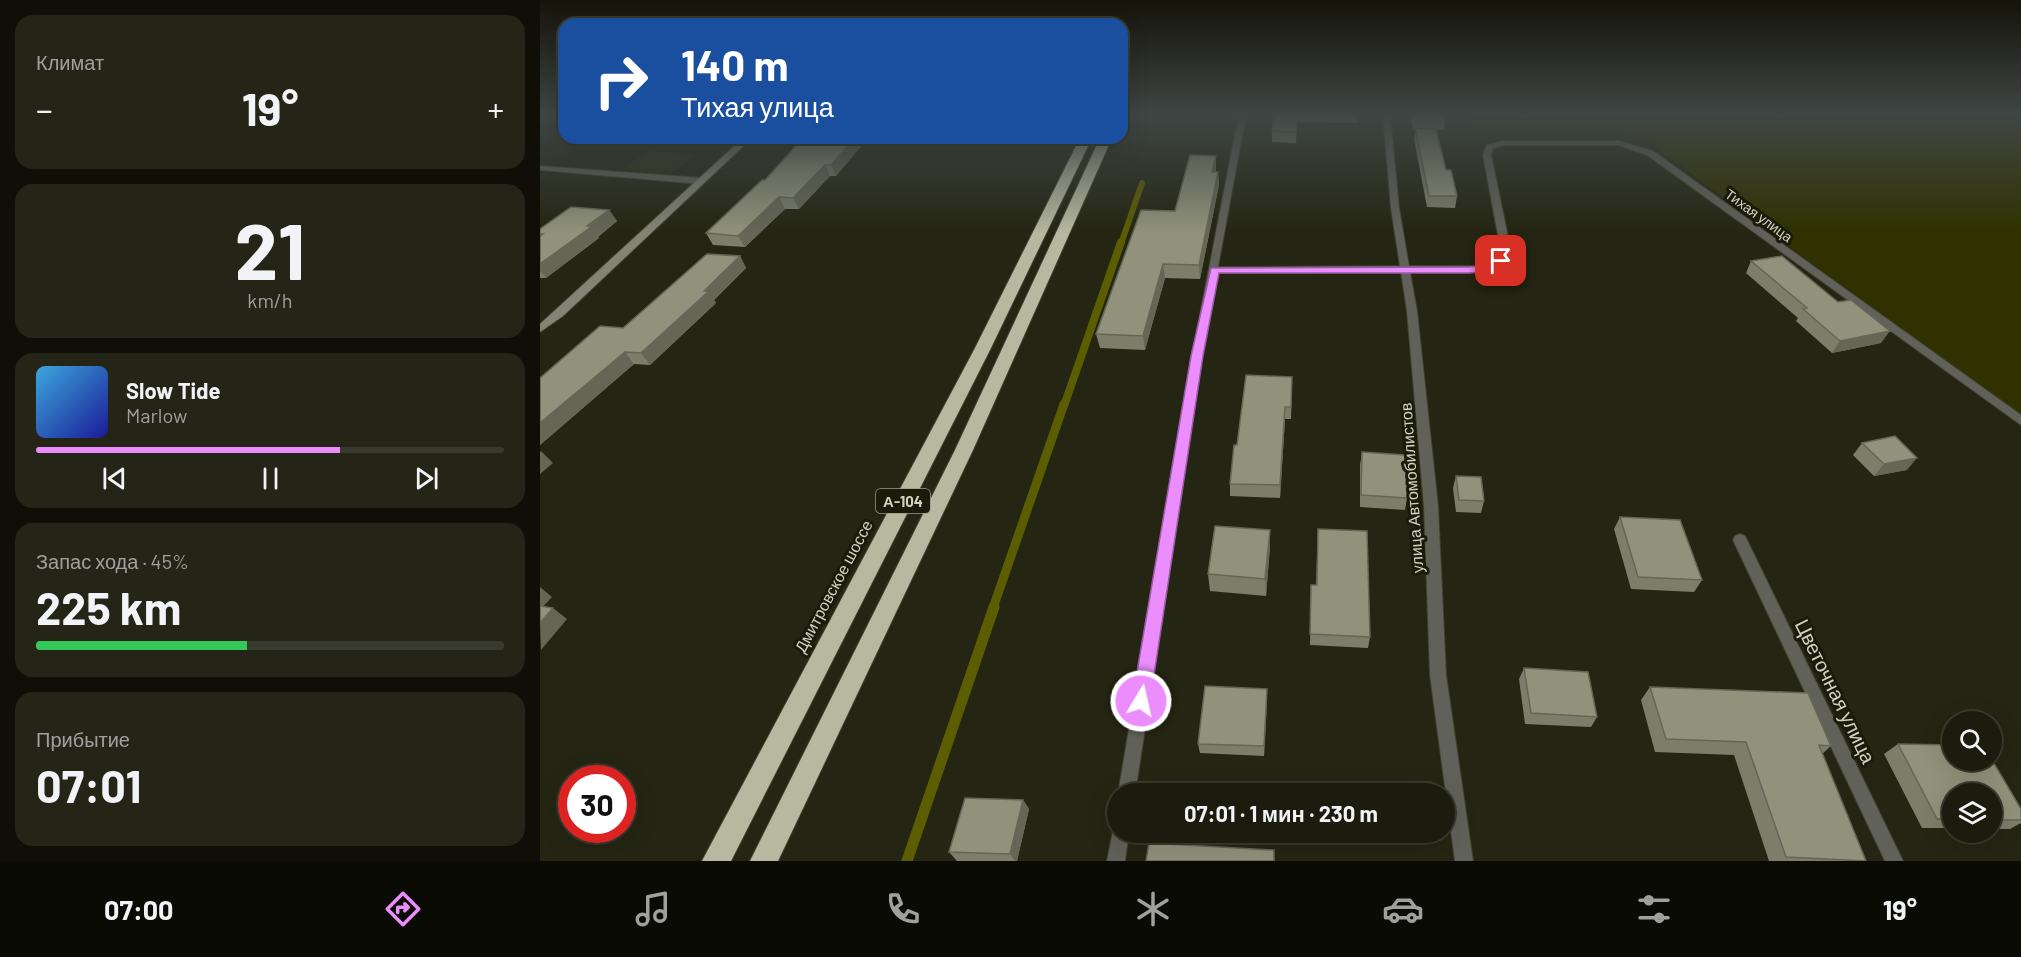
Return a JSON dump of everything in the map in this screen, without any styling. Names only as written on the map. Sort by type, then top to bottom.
[{"type":"highway","name":"Дмитровское шоссе","points":[[716,861],[982,350],[1078,154]]},
{"type":"highway","name":"А-104","points":[[764,861],[964,450],[1099,154]]},
{"type":"street","points":[[540,329],[731,154]]},
{"type":"street","points":[[1128,783],[1197,356],[1235,154]]},
{"type":"street","name":"улица Автомобилистов","points":[[1390,154],[1395,208],[1412,310],[1431,506],[1438,675],[1464,861]]},
{"type":"street","name":"Тихая улица","points":[[1214,270],[1491,269],[1501,261],[1506,251],[1487,154]]},
{"type":"street","name":"Тихая улица","points":[[1652,154],[2021,421]]},
{"type":"street","points":[[540,168],[702,181]]},
{"type":"street","name":"Цветочная улица","points":[[1740,540],[1894,861]]},
{"type":"street","points":[[1116,861],[1118,843]]},
{"type":"shaded area","points":[[643,154],[695,154],[670,175],[621,170]]},
{"type":"shaded area","points":[[1665,154],[2021,154],[2021,415]]},
{"type":"building","points":[[788,154],[841,154],[831,165],[825,165],[793,198],[779,197],[738,236],[706,233],[762,180],[765,180]]},
{"type":"building","points":[[1420,154],[1442,154],[1446,170],[1451,170],[1457,196],[1429,196]]},
{"type":"building","points":[[1190,155],[1216,156],[1212,172],[1218,172],[1199,265],[1163,264],[1143,336],[1096,334],[1141,210],[1175,211]]},
{"type":"building","points":[[571,207],[609,210],[587,226],[591,227],[540,264],[540,236],[543,234],[540,234],[540,229]]},
{"type":"building","points":[[707,254],[740,256],[704,291],[709,291],[641,353],[625,352],[540,423],[540,378],[600,326],[623,328]]},
{"type":"building","points":[[1782,256],[1838,302],[1851,300],[1890,331],[1840,341],[1803,309],[1807,308],[1751,261]]},
{"type":"building","points":[[1246,375],[1292,377],[1291,407],[1285,407],[1280,485],[1230,484]]},
{"type":"building","points":[[1895,436],[1917,458],[1884,464],[1862,443]]},
{"type":"building","points":[[1362,452],[1405,455],[1407,498],[1361,495]]},
{"type":"building","points":[[1456,476],[1481,477],[1484,501],[1459,500]]},
{"type":"building","points":[[1620,517],[1680,520],[1702,580],[1638,577]]},
{"type":"building","points":[[1215,526],[1270,530],[1265,579],[1208,574]]},
{"type":"building","points":[[1318,529],[1367,531],[1370,637],[1310,634],[1311,585],[1317,585]]},
{"type":"building","points":[[540,606],[553,608],[540,623]]},
{"type":"building","points":[[1524,668],[1588,672],[1597,717],[1531,713]]},
{"type":"building","points":[[1205,686],[1267,689],[1264,746],[1198,744]]},
{"type":"building","points":[[1650,687],[1808,693],[1831,746],[1819,745],[1866,861],[1786,857],[1746,742],[1666,739]]},
{"type":"building","points":[[1898,744],[1942,745],[1942,771],[1999,771],[2021,809],[2021,820],[2002,820],[2002,783],[1942,783],[1942,819],[1937,819]]},
{"type":"building","points":[[965,798],[1023,800],[1010,854],[949,852]]},
{"type":"building","points":[[1149,843],[1274,850],[1274,861],[1146,861]]},
{"type":"waterway","points":[[1121,244],[1142,183]]},
{"type":"waterway","points":[[1064,406],[1121,242]]},
{"type":"waterway","points":[[993,608],[1064,404]]},
{"type":"waterway","points":[[907,861],[994,607]]},
{"type":"route","points":[[1141,701],[1197,356],[1214,270],[1469,270],[1491,269],[1501,261]]}]
